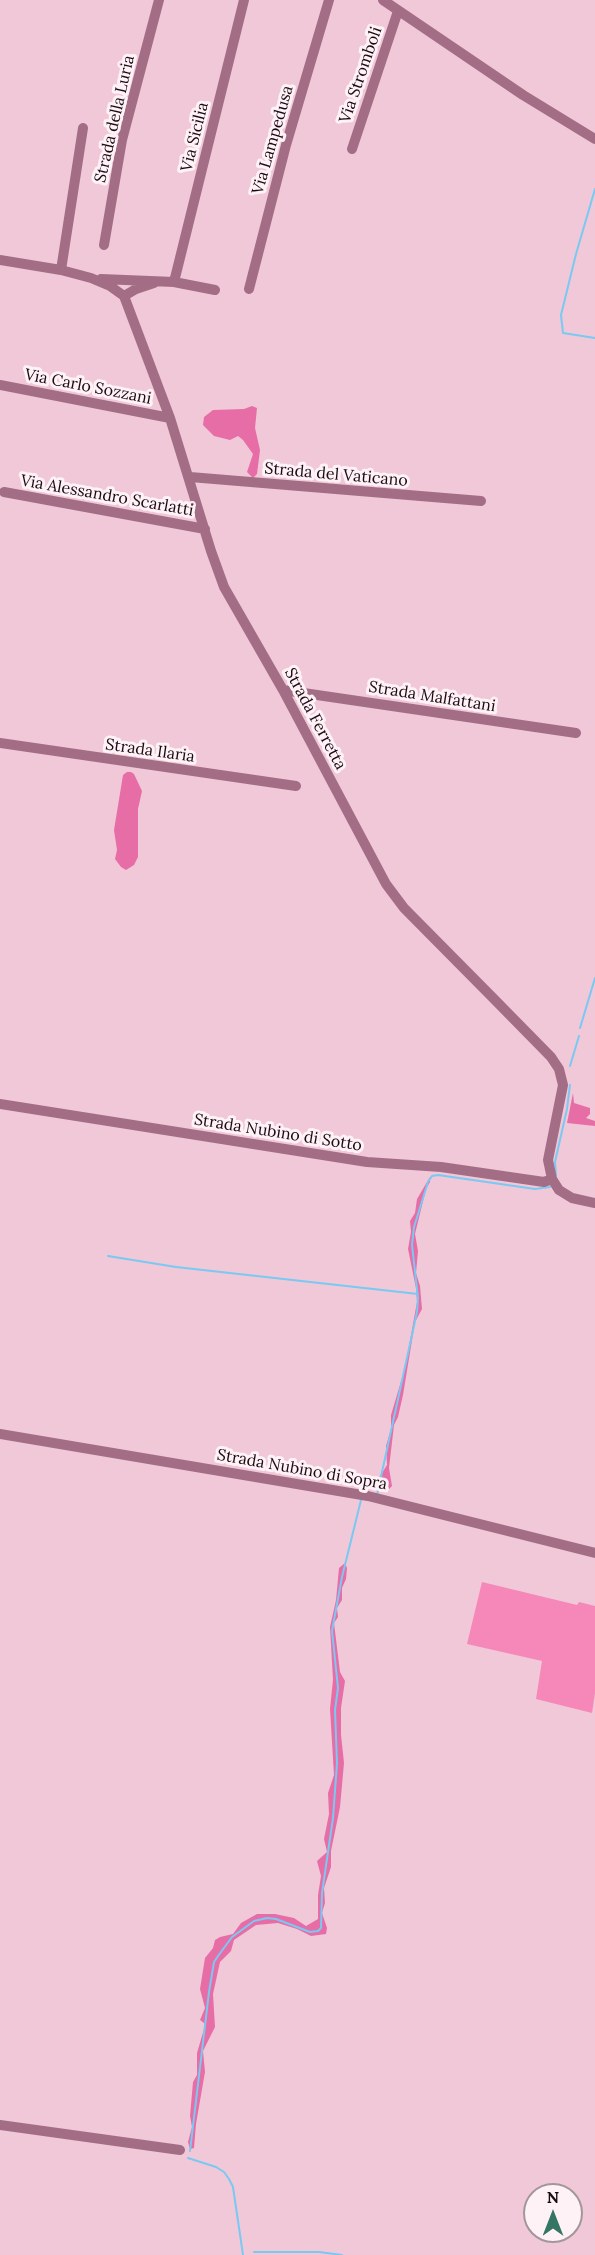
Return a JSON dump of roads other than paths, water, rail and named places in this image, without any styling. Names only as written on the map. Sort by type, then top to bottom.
[{"type":"street","name":"Strada della Luria","points":[[104,245],[122,140],[159,0]]},
{"type":"street","name":"Via Sicilia","points":[[174,282],[244,0]]},
{"type":"street","name":"Via Lampedusa","points":[[249,289],[286,145],[329,0]]},
{"type":"street","points":[[383,0],[540,106],[595,139]]},
{"type":"street","name":"Via Stromboli","points":[[352,149],[398,11]]},
{"type":"street","points":[[61,270],[82,128]]},
{"type":"street","points":[[0,260],[61,270],[110,286],[124,296],[157,282]]},
{"type":"street","points":[[91,279],[174,282],[214,290]]},
{"type":"street","name":"Strada Ferretta","points":[[124,296],[170,418],[224,587],[284,690],[386,884],[404,908],[551,1057],[559,1069],[563,1085],[548,1160],[552,1179]]},
{"type":"street","name":"Via Carlo Sozzani","points":[[0,386],[170,418]]},
{"type":"street","name":"Strada del Vaticano","points":[[190,477],[481,501]]},
{"type":"street","name":"Via Alessandro Scarlatti","points":[[4,492],[205,529]]},
{"type":"street","name":"Strada Malfattani","points":[[284,690],[576,733]]},
{"type":"street","name":"Strada Ilaria","points":[[0,743],[297,786]]},
{"type":"street","name":"Strada Nubino di Sotto","points":[[0,1104],[367,1162],[441,1167],[544,1182],[552,1179]]},
{"type":"street","points":[[552,1179],[559,1190],[572,1198],[595,1203]]},
{"type":"street","name":"Strada Nubino di Sopra","points":[[0,1434],[368,1496],[595,1553]]},
{"type":"street","points":[[0,2125],[180,2150]]},
{"type":"waterway","points":[[595,189],[561,315],[563,333],[595,338]]},
{"type":"waterway","points":[[580,1028],[595,978]]},
{"type":"waterway","points":[[570,1066],[579,1036]]},
{"type":"waterway","points":[[556,1176],[555,1162],[570,1085]]},
{"type":"waterway","points":[[377,1495],[417,1312],[418,1298],[412,1245],[414,1227],[428,1182],[432,1176],[438,1175],[535,1189],[550,1187]]},
{"type":"waterway","points":[[108,1256],[176,1267],[418,1294]]},
{"type":"waterway","points":[[190,2151],[214,1962],[232,1937],[254,1921],[267,1918],[276,1919],[310,1932],[321,1928],[322,1893],[333,1818],[337,1763],[335,1710],[338,1688],[332,1631],[342,1577],[361,1500]]},
{"type":"waterway","points":[[188,2158],[216,2167],[229,2179],[233,2187],[243,2255]]},
{"type":"waterway","points":[[254,2252],[319,2252],[342,2255]]}]
